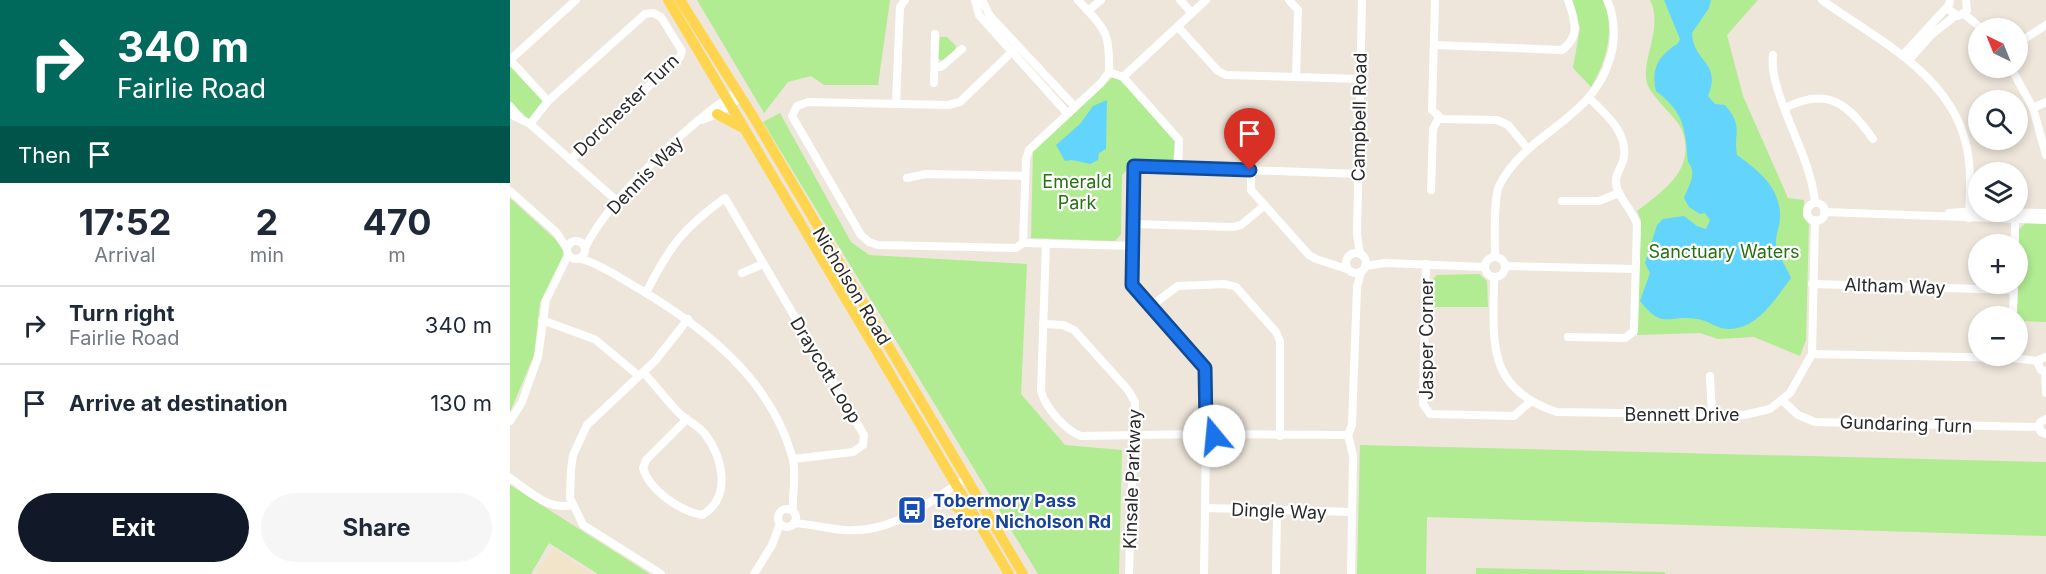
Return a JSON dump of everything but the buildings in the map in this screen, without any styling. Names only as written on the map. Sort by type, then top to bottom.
[{"type":"main road","name":"Nicholson Road","points":[[668,0],[728,102],[964,486],[1023,574]]},
{"type":"main road","name":"Nicholson Road","points":[[680,0],[738,95],[964,486],[980,525],[1009,574]]},
{"type":"main road","points":[[717,114],[746,131]]},
{"type":"main road","points":[[947,501],[980,525]]},
{"type":"street","points":[[548,101],[510,60],[576,0]]},
{"type":"street","points":[[896,103],[900,7],[905,0]]},
{"type":"street","points":[[975,0],[979,15],[1075,107]]},
{"type":"street","points":[[982,0],[990,16],[1067,113]]},
{"type":"street","points":[[1023,243],[1025,176],[1029,150],[1109,72],[1108,37],[1078,0]]},
{"type":"street","points":[[1088,11],[1101,0]]},
{"type":"street","points":[[1180,0],[1192,13]]},
{"type":"street","points":[[1123,77],[1206,0]]},
{"type":"street","points":[[1288,0],[1298,10],[1296,77]]},
{"type":"street","name":"Campbell Road","points":[[1351,574],[1353,456],[1348,435],[1352,425],[1357,287],[1363,269],[1357,234],[1362,0]]},
{"type":"street","points":[[1436,0],[1432,110],[1439,117],[1497,120],[1508,125],[1528,149]]},
{"type":"street","points":[[1434,45],[1562,50],[1572,43],[1576,28],[1569,0]]},
{"type":"street","points":[[1495,257],[1499,185],[1528,149],[1590,99],[1606,73],[1615,43],[1608,0]]},
{"type":"street","points":[[1822,0],[1906,57],[1932,84],[1960,123],[1966,142],[1968,191]]},
{"type":"street","points":[[1964,14],[1968,6],[1966,0]]},
{"type":"street","points":[[1906,57],[1949,2],[1955,16]]},
{"type":"street","name":"Dorchester Turn","points":[[530,124],[548,101],[645,14],[653,13],[661,17],[682,51],[680,57],[570,160]]},
{"type":"street","points":[[1906,57],[1955,16],[1964,14]]},
{"type":"street","points":[[1964,14],[1969,18]]},
{"type":"street","points":[[2028,37],[2046,25]]},
{"type":"street","points":[[1178,27],[1218,71],[1226,75],[1360,79]]},
{"type":"street","points":[[934,83],[935,34]]},
{"type":"street","points":[[935,67],[941,67],[962,49]]},
{"type":"street","points":[[1015,49],[960,102],[948,105],[808,102],[796,106],[793,111],[794,121],[861,235],[869,242],[878,245],[1016,248],[1023,243],[1132,246]]},
{"type":"street","name":"Bennett Drive","points":[[1494,277],[1495,348],[1503,372],[1515,392],[1530,402],[1557,412],[1744,415],[1770,409],[1782,400],[1790,393],[1812,354],[1815,220],[1810,219],[1807,213],[1808,207],[1815,203],[1807,160],[1785,108],[1772,65],[1773,55]]},
{"type":"street","points":[[1109,72],[1123,77],[1179,140],[1178,167]]},
{"type":"street","points":[[2016,78],[2033,108],[2046,156]]},
{"type":"street","name":"Dennis Way","points":[[562,270],[578,259],[592,232],[645,170],[701,120],[738,95]]},
{"type":"street","points":[[1785,108],[1802,99],[1819,97],[1840,103],[1856,116],[1873,139]]},
{"type":"street","points":[[1568,337],[1625,338],[1634,331],[1637,224],[1633,211],[1620,193],[1616,178],[1624,158],[1623,140],[1616,126],[1590,99]]},
{"type":"street","name":"Dennis Way","points":[[701,120],[717,114],[728,102]]},
{"type":"street","points":[[2033,108],[2046,102]]},
{"type":"street","points":[[510,106],[514,116],[530,124],[617,201]]},
{"type":"street","points":[[1431,190],[1432,129],[1439,117]]},
{"type":"street","points":[[1206,426],[1205,368],[1132,285],[1134,166],[1358,174]]},
{"type":"street","points":[[1251,170],[1251,190],[1309,255],[1316,259],[1349,270],[1385,263],[1485,267]]},
{"type":"street","points":[[907,178],[926,174],[1025,176]]},
{"type":"street","points":[[510,191],[556,232],[567,252],[578,259],[596,264],[688,319],[729,354],[757,385],[784,432],[793,459],[794,512],[754,574]]},
{"type":"street","points":[[1562,201],[1599,201],[1620,193]]},
{"type":"street","name":"Draycott Loop","points":[[646,293],[664,257],[693,221],[725,198],[864,435],[863,445],[853,452],[793,459]]},
{"type":"street","points":[[1815,203],[1823,207],[1824,212],[1822,218],[1815,220]]},
{"type":"street","points":[[1133,224],[1233,227],[1241,225],[1265,205]]},
{"type":"street","points":[[1824,212],[1861,215],[1968,215]]},
{"type":"street","points":[[2028,215],[2046,213]]},
{"type":"street","points":[[2028,218],[2046,220]]},
{"type":"street","points":[[556,232],[576,240],[596,264]]},
{"type":"street","name":"Dennis Way","points":[[576,240],[592,232]]},
{"type":"street","name":"Campbell Road","points":[[1357,234],[1349,256],[1349,270],[1357,287]]},
{"type":"street","points":[[510,422],[522,402],[538,357],[546,300],[562,270],[567,252],[576,240]]},
{"type":"street","points":[[1046,243],[1041,391],[1046,402],[1076,434],[1133,437],[1198,434]]},
{"type":"street","points":[[1330,262],[1349,256],[1362,255],[1385,263]]},
{"type":"street","points":[[1495,257],[1501,258],[1506,266],[1501,275],[1494,277],[1485,267],[1487,261],[1495,257]]},
{"type":"street","points":[[742,273],[763,264]]},
{"type":"street","name":"Jasper Corner","points":[[1426,264],[1423,404],[1430,414],[1514,416],[1530,402]]},
{"type":"street","points":[[1506,266],[1635,269]]},
{"type":"street","points":[[1151,306],[1178,286],[1225,284],[1236,287],[1276,332],[1280,341],[1280,436]]},
{"type":"street","name":"Altham Way","points":[[1812,284],[1968,286]]},
{"type":"street","points":[[661,574],[583,525],[572,505],[573,455],[587,424],[668,347],[688,319]]},
{"type":"street","points":[[542,320],[595,340],[641,374],[705,434],[717,456],[723,482],[722,490],[711,510],[702,515],[692,513],[654,488],[643,468],[646,460],[687,419]]},
{"type":"street","name":"Kinsale Parkway","points":[[1043,324],[1063,324],[1074,330],[1128,390],[1135,402],[1129,574]]},
{"type":"street","points":[[1812,354],[1968,356]]},
{"type":"street","points":[[2042,359],[2039,368],[2046,371],[2046,393]]},
{"type":"street","points":[[1710,376],[1712,415]]},
{"type":"street","name":"Gundaring Turn","points":[[1782,400],[1798,416],[1815,422],[2038,427]]},
{"type":"street","points":[[2046,419],[2040,422],[2038,427],[2046,434]]},
{"type":"street","points":[[1206,426],[1212,428],[1214,434],[1212,440],[1206,442],[1200,440],[1198,434],[1201,428],[1206,426]]},
{"type":"street","points":[[1214,434],[1348,435]]},
{"type":"street","points":[[1204,574],[1206,442]]},
{"type":"street","points":[[510,478],[548,504],[557,507],[572,505]]},
{"type":"street","points":[[929,505],[947,501],[964,486]]},
{"type":"street","points":[[792,492],[777,516],[787,525],[810,524],[842,530],[875,529],[898,522],[964,486]]},
{"type":"street","name":"Dingle Way","points":[[1206,508],[1352,513]]},
{"type":"street","points":[[783,509],[794,512],[810,524]]},
{"type":"street","points":[[1276,574],[1278,511]]},
{"type":"shaded area","points":[[553,549],[593,574],[536,574]]},
{"type":"green space","points":[[697,0],[890,0],[878,85],[824,85],[811,76],[788,82],[764,113]]},
{"type":"green space","points":[[1571,0],[1604,0],[1607,11],[1608,45],[1597,77],[1591,87],[1573,68],[1580,28]]},
{"type":"green space","name":"Sanctuary Waters","points":[[1650,0],[1758,0],[1727,35],[1743,96],[1788,198],[1804,200],[1803,217],[1809,224],[1806,340],[1800,356],[1754,337],[1718,339],[1700,333],[1637,335],[1641,220],[1637,211],[1675,178],[1685,156],[1682,130],[1646,81],[1646,68],[1655,19]]},
{"type":"green space","points":[[940,37],[947,37],[956,46],[955,51],[945,61],[938,59]]},
{"type":"green space","points":[[510,65],[543,101],[529,119],[510,102]]},
{"type":"green space","name":"Emerald Park","points":[[1112,78],[1122,79],[1175,140],[1173,162],[1134,162],[1122,175],[1121,234],[1115,241],[1031,238],[1033,150]]},
{"type":"green space","points":[[780,113],[851,242],[869,255],[1027,264],[1021,394],[1065,445],[1122,450],[1119,574],[1038,574],[763,122]]},
{"type":"green space","points":[[510,198],[569,252],[540,302],[534,355],[510,412]]},
{"type":"green space","points":[[2026,223],[2046,223],[2046,322],[2028,321],[2028,306],[2017,306],[2018,294],[2028,294],[2028,234],[2018,234],[2018,230]]},
{"type":"green space","points":[[1479,274],[1487,281],[1488,307],[1431,307],[1432,280],[1437,275]]},
{"type":"green space","points":[[1360,445],[2046,462],[2046,536],[1427,517],[1426,574],[1357,574]]},
{"type":"green space","points":[[510,485],[650,574],[598,574],[549,543],[531,574],[510,574]]},
{"type":"green space","points":[[1476,568],[1665,572],[1665,574],[1476,574]]},
{"type":"water","points":[[1664,0],[1711,0],[1709,8],[1692,33],[1697,51],[1712,76],[1708,96],[1715,104],[1725,105],[1731,113],[1737,130],[1737,155],[1767,181],[1777,197],[1780,221],[1776,245],[1791,278],[1757,319],[1738,328],[1724,329],[1697,319],[1660,319],[1640,301],[1650,273],[1645,263],[1657,225],[1663,219],[1684,216],[1697,226],[1706,229],[1710,220],[1705,213],[1700,214],[1689,207],[1684,198],[1690,185],[1692,171],[1688,162],[1682,122],[1673,107],[1656,91],[1654,79],[1658,63],[1680,39]]},
{"type":"water","points":[[1107,100],[1106,149],[1099,153],[1098,160],[1090,164],[1072,160],[1065,161],[1056,145],[1080,124],[1093,106]]},
{"type":"place","name":"Tobermory Pass Before Nicholson Rd","points":[[912,510]]},
{"type":"route","points":[[1214,436],[1213,430],[1206,426],[1205,368],[1132,285],[1134,166],[1250,170]]}]
